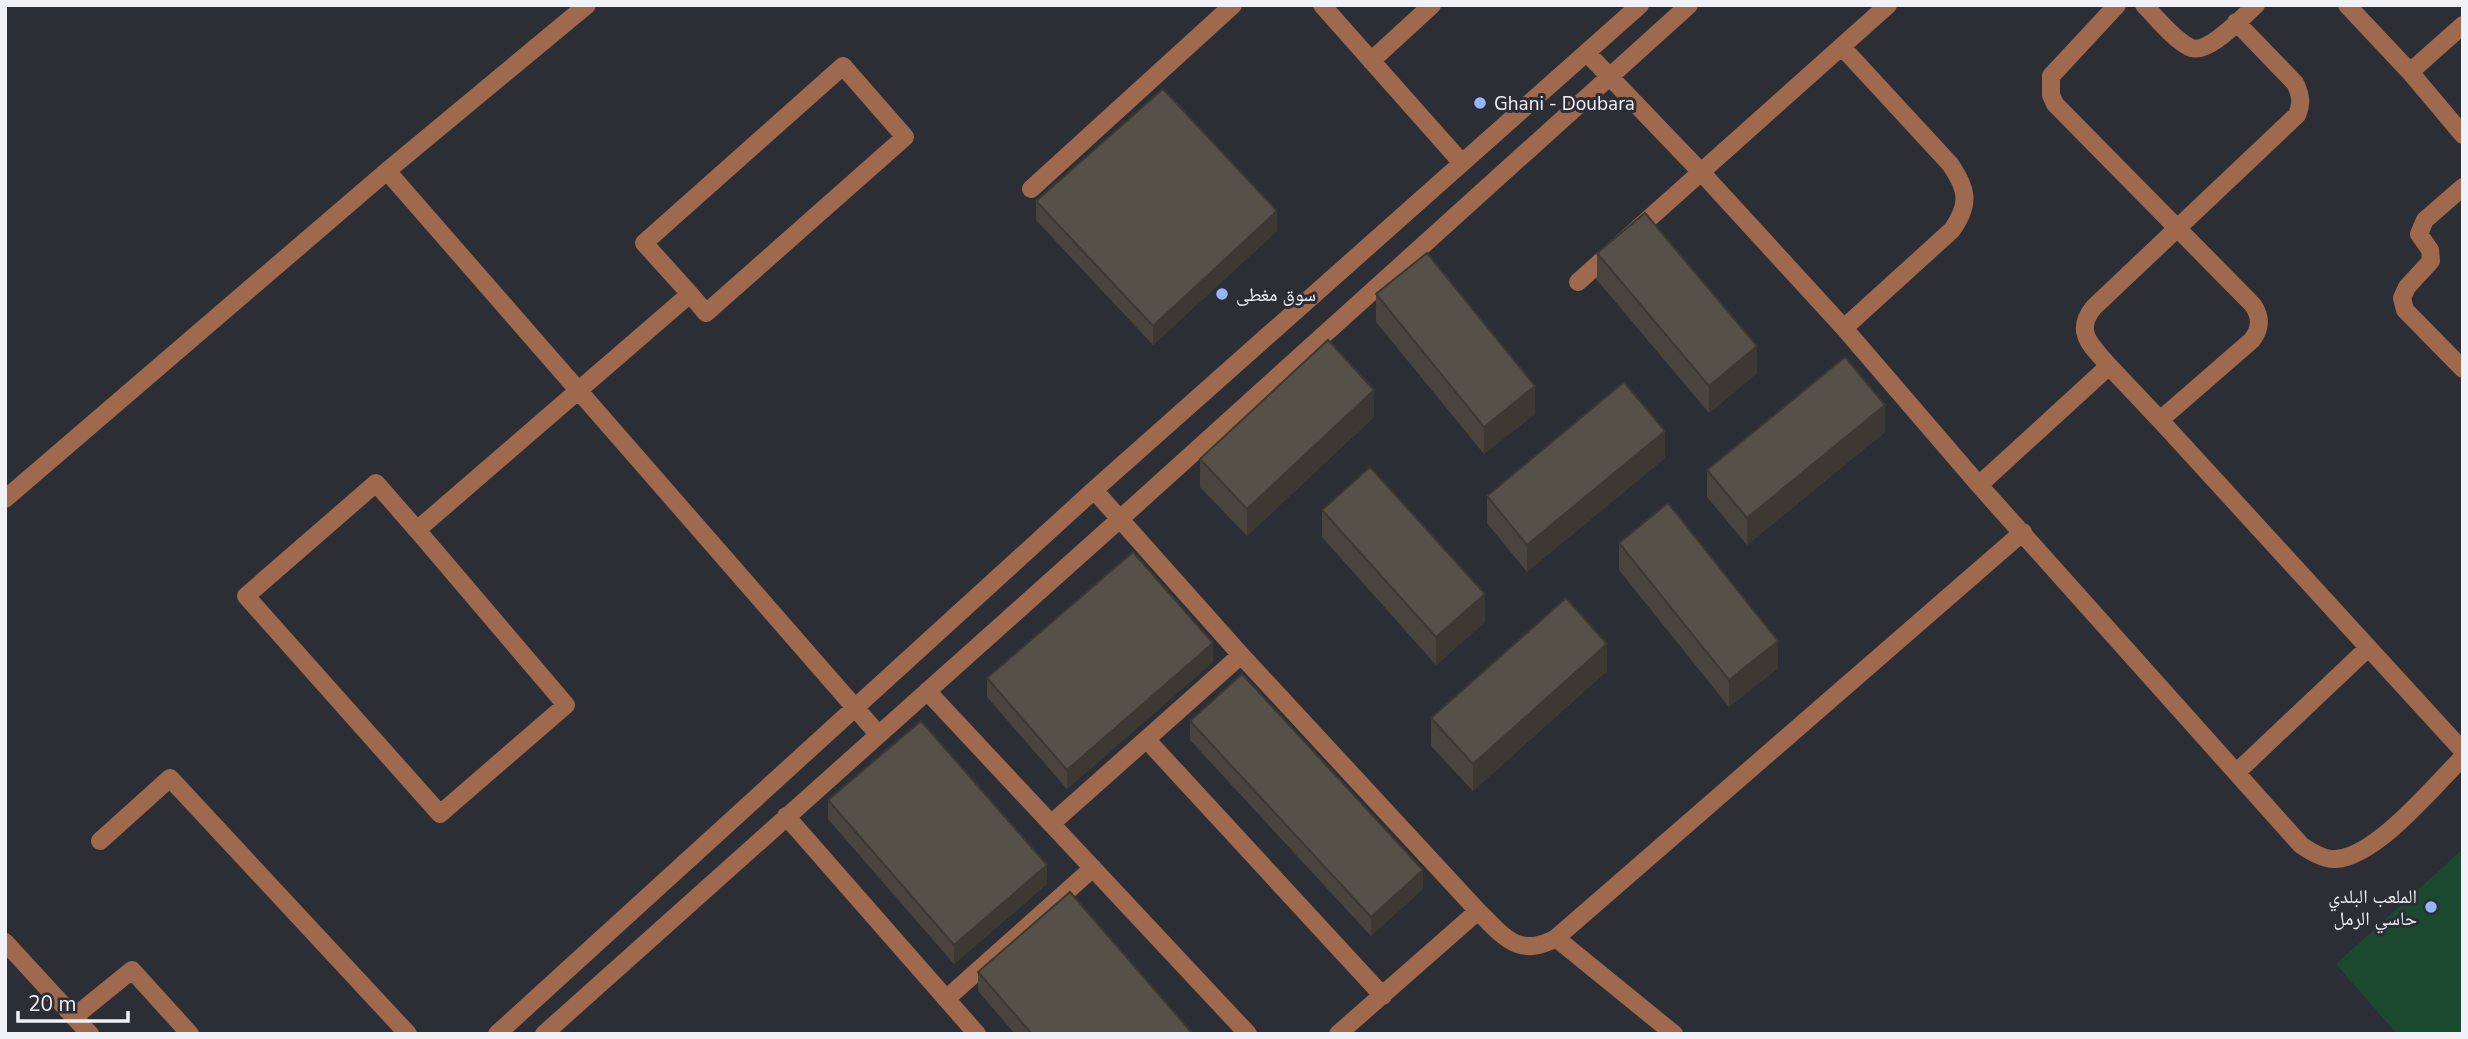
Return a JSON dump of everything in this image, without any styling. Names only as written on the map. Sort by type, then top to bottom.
[{"type":"street","points":[[5,499],[387,171],[587,5]]},
{"type":"street","points":[[1031,189],[1233,5]]},
{"type":"street","points":[[1322,5],[1462,163]]},
{"type":"street","points":[[1371,61],[1433,5]]},
{"type":"street","points":[[497,1034],[1094,490],[1640,5]]},
{"type":"street","points":[[544,1034],[1689,5]]},
{"type":"street","points":[[1578,282],[1888,5]]},
{"type":"street","points":[[2118,5],[2051,76],[2051,95],[2055,104],[2253,305],[2260,322],[2258,333],[2252,340],[2160,421]]},
{"type":"street","points":[[2144,5],[2181,41],[2195,50],[2205,48],[2256,5]]},
{"type":"street","points":[[2347,5],[2410,72],[2463,135]]},
{"type":"street","points":[[2236,22],[2295,83],[2300,93],[2301,105],[2291,123],[2087,315],[2085,333],[2089,343],[2109,366],[2463,751]]},
{"type":"street","points":[[2410,72],[2463,25]]},
{"type":"street","points":[[1842,47],[1950,164],[1961,180],[1965,198],[1963,214],[1952,230],[1844,328]]},
{"type":"street","points":[[1587,53],[1844,328],[1979,485],[2301,845],[2317,855],[2335,859],[2357,853],[2378,841],[2463,757]]},
{"type":"street","points":[[843,66],[905,137],[706,313],[690,295],[644,243],[843,66]]},
{"type":"street","points":[[387,171],[878,734]]},
{"type":"street","points":[[2463,187],[2422,225],[2419,234],[2430,250],[2431,261],[2407,287],[2402,298],[2405,310],[2463,369]]},
{"type":"street","points":[[417,530],[690,295]]},
{"type":"street","points":[[1979,485],[2109,366]]},
{"type":"street","points":[[376,483],[417,530],[566,705],[440,814],[246,596],[376,483]]},
{"type":"street","points":[[1094,490],[1241,655],[1478,911],[1504,938],[1515,945],[1531,947],[1544,945],[1556,938],[2023,532]]},
{"type":"street","points":[[2237,772],[2368,648]]},
{"type":"street","points":[[1051,824],[1241,655]]},
{"type":"street","points":[[927,691],[1248,1034]]},
{"type":"street","points":[[1147,740],[1383,996]]},
{"type":"street","points":[[100,841],[170,778],[408,1034]]},
{"type":"street","points":[[786,817],[977,1034]]},
{"type":"street","points":[[946,999],[1093,868]]},
{"type":"street","points":[[1338,1034],[1478,911]]},
{"type":"street","points":[[1556,938],[1674,1034]]},
{"type":"street","points":[[5,942],[90,1034]]},
{"type":"street","points":[[74,1017],[132,970],[190,1034]]},
{"type":"green space","name":"الملعب البلدي حاسي الرمل","points":[[2463,849],[2463,1034],[2397,1034],[2336,964]]},
{"type":"building","points":[[1163,89],[1277,211],[1153,326],[1036,201]]},
{"type":"building","points":[[1645,213],[1757,346],[1709,386],[1597,253]]},
{"type":"building","points":[[1427,253],[1535,386],[1484,427],[1376,294]]},
{"type":"building","points":[[1328,340],[1374,390],[1247,509],[1200,459]]},
{"type":"building","points":[[1845,357],[1885,405],[1747,518],[1707,470]]},
{"type":"building","points":[[1624,382],[1665,431],[1527,545],[1487,496]]},
{"type":"building","points":[[1370,467],[1485,594],[1436,637],[1322,510]]},
{"type":"building","points":[[1668,503],[1778,641],[1729,680],[1619,543]]},
{"type":"building","points":[[1133,552],[1213,643],[1067,770],[987,678]]},
{"type":"building","points":[[1566,598],[1607,644],[1473,764],[1431,718]]},
{"type":"building","points":[[1242,674],[1423,870],[1371,917],[1190,721]]},
{"type":"building","points":[[921,721],[1047,865],[954,945],[828,800]]},
{"type":"building","points":[[1070,892],[1193,1034],[1032,1034],[978,972]]},
{"type":"place","name":"Ghani - Doubara","points":[[1480,103]]},
{"type":"place","name":"سوق مغطى","points":[[1222,294]]},
{"type":"place","name":"الملعب البلدي حاسي الرمل","points":[[2431,907]]}]
